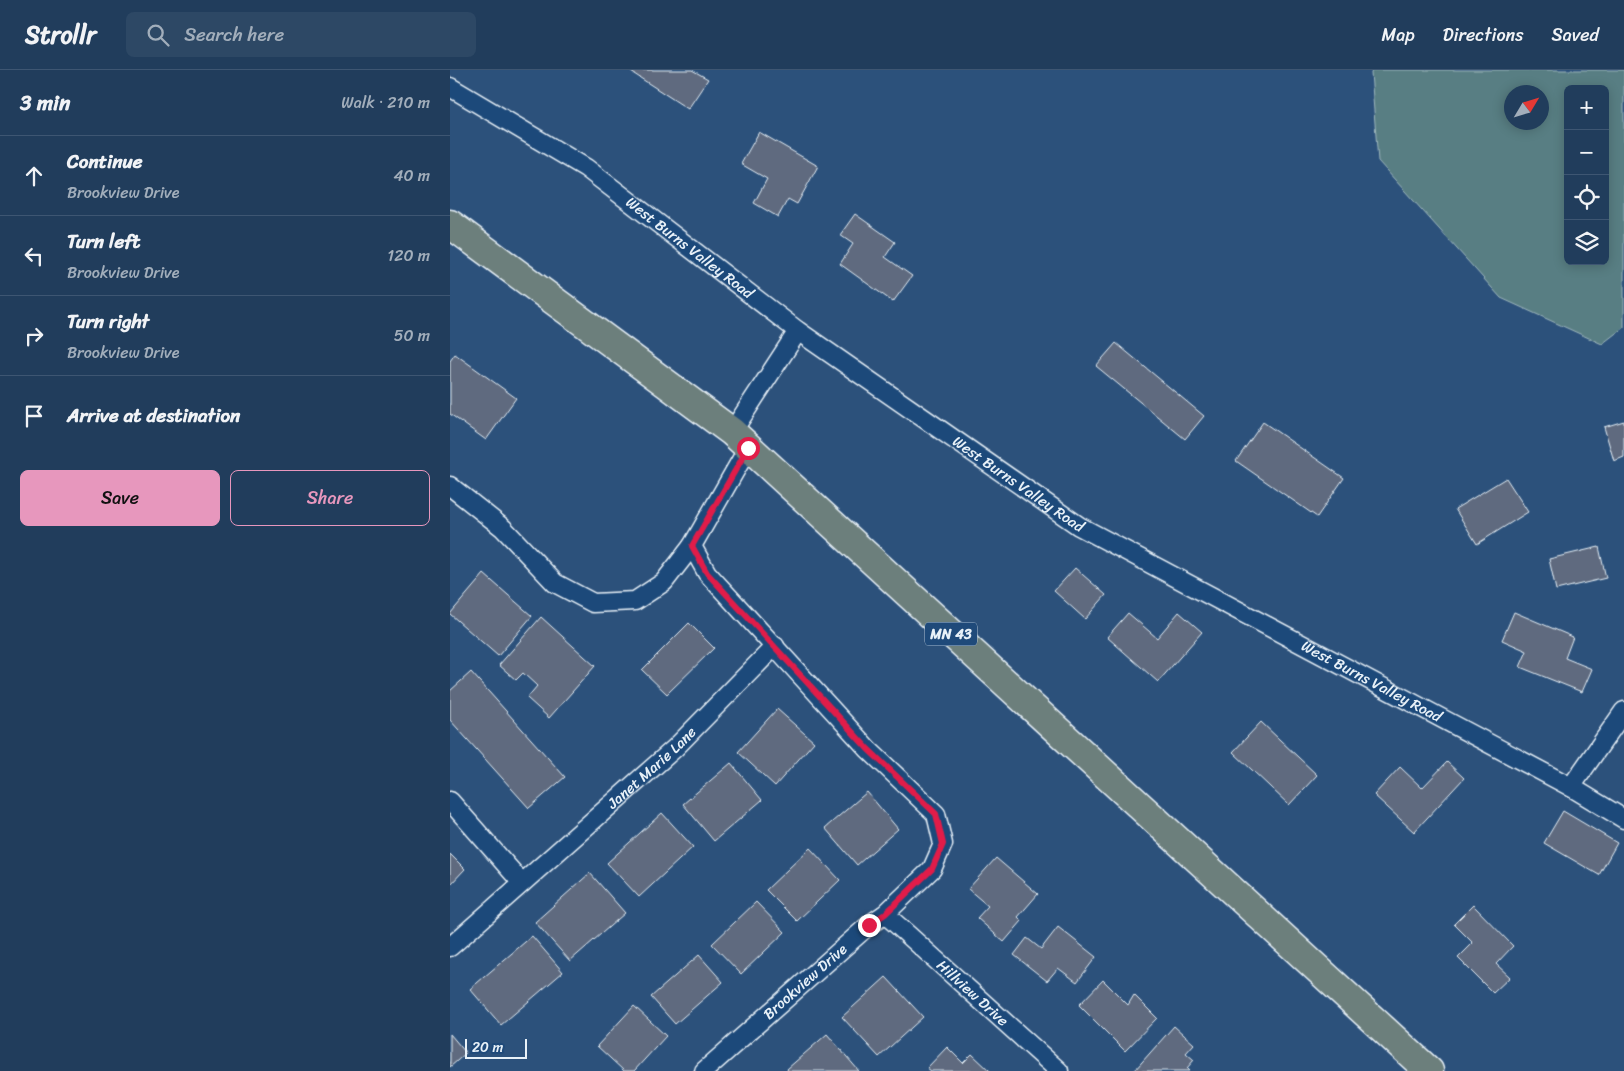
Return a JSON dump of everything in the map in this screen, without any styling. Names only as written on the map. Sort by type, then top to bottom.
[{"type":"main road","name":"MN 43","points":[[450,224],[740,440],[1430,1071]]},
{"type":"street","name":"West Burns Valley Road","points":[[450,87],[586,168],[798,330],[1079,526],[1571,787],[1624,819]]},
{"type":"street","points":[[450,486],[503,528],[555,583],[593,603],[634,601],[664,582],[692,546],[740,440],[798,330]]},
{"type":"street","name":"Brookview Drive","points":[[692,546],[707,573],[868,749],[936,814],[943,844],[932,869],[885,914],[704,1071]]},
{"type":"street","name":"Janet Marie Lane","points":[[450,947],[675,748],[775,646]]},
{"type":"street","points":[[1571,787],[1624,711]]},
{"type":"street","points":[[450,801],[522,883]]},
{"type":"street","name":"Hillview Drive","points":[[885,914],[1059,1071]]},
{"type":"green space","points":[[1373,70],[1624,70],[1624,327],[1602,344],[1501,298],[1378,161],[1371,73]]},
{"type":"building","points":[[632,70],[692,70],[708,79],[688,109],[631,72]]},
{"type":"building","points":[[759,132],[818,166],[797,204],[788,199],[778,217],[754,203],[767,179],[741,164]]},
{"type":"building","points":[[855,214],[895,242],[885,257],[912,276],[893,302],[840,264],[853,244],[840,235]]},
{"type":"building","points":[[1116,343],[1204,416],[1185,439],[1096,366]]},
{"type":"building","points":[[455,354],[516,398],[486,440],[450,414],[450,361]]},
{"type":"building","points":[[1624,421],[1624,457],[1614,461],[1604,427]]},
{"type":"building","points":[[1263,422],[1344,478],[1317,517],[1236,461]]},
{"type":"building","points":[[1506,478],[1528,512],[1477,544],[1455,509]]},
{"type":"building","points":[[1599,547],[1606,578],[1556,590],[1549,559]]},
{"type":"building","points":[[1075,568],[1106,595],[1085,619],[1054,591]]},
{"type":"building","points":[[484,574],[532,616],[498,656],[450,614]]},
{"type":"building","points":[[1179,612],[1202,632],[1158,682],[1107,637],[1128,613],[1157,638]]},
{"type":"building","points":[[1514,612],[1573,637],[1565,658],[1592,669],[1582,692],[1520,667],[1527,651],[1502,640]]},
{"type":"building","points":[[541,617],[595,666],[549,718],[527,698],[537,686],[523,673],[516,680],[499,665]]},
{"type":"building","points":[[689,623],[714,648],[667,694],[642,670]]},
{"type":"building","points":[[471,672],[565,777],[529,808],[450,720],[450,691]]},
{"type":"building","points":[[777,709],[814,742],[775,786],[738,752]]},
{"type":"building","points":[[1261,722],[1317,775],[1289,805],[1233,752]]},
{"type":"building","points":[[1447,762],[1464,778],[1414,832],[1374,795],[1400,767],[1422,788]]},
{"type":"building","points":[[731,763],[762,800],[714,841],[683,804]]},
{"type":"building","points":[[867,792],[898,829],[857,865],[825,828]]},
{"type":"building","points":[[1563,811],[1617,843],[1599,875],[1544,843]]},
{"type":"building","points":[[662,813],[693,847],[639,897],[607,863]]},
{"type":"building","points":[[810,848],[840,880],[797,921],[766,890]]},
{"type":"building","points":[[450,854],[465,869],[450,885]]},
{"type":"building","points":[[996,858],[1038,894],[1018,917],[1022,921],[1004,942],[977,918],[988,906],[968,889]]},
{"type":"building","points":[[590,873],[625,913],[570,961],[535,922]]},
{"type":"building","points":[[756,902],[785,932],[741,974],[712,944]]},
{"type":"building","points":[[1473,905],[1513,946],[1496,964],[1510,977],[1493,993],[1458,958],[1473,943],[1454,924]]},
{"type":"building","points":[[1058,927],[1096,957],[1077,982],[1058,968],[1047,981],[1014,955],[1027,938],[1041,949]]},
{"type":"building","points":[[532,936],[563,972],[501,1025],[470,989]]},
{"type":"building","points":[[699,955],[723,982],[675,1024],[651,997]]},
{"type":"building","points":[[886,977],[923,1017],[879,1057],[842,1017]]},
{"type":"building","points":[[1103,980],[1128,1005],[1134,995],[1157,1018],[1125,1051],[1079,1005]]},
{"type":"building","points":[[634,1006],[666,1036],[634,1071],[624,1071],[597,1046]]},
{"type":"building","points":[[1174,1026],[1194,1044],[1186,1053],[1194,1060],[1187,1068],[1190,1071],[1134,1071]]},
{"type":"building","points":[[450,1034],[466,1053],[450,1067]]},
{"type":"building","points":[[827,1034],[859,1071],[788,1071],[787,1069]]},
{"type":"building","points":[[947,1047],[963,1063],[972,1054],[990,1071],[931,1071],[927,1068]]},
{"type":"route","points":[[748,448],[692,546],[707,573],[868,749],[936,814],[943,844],[932,869],[885,914],[869,925]]}]
